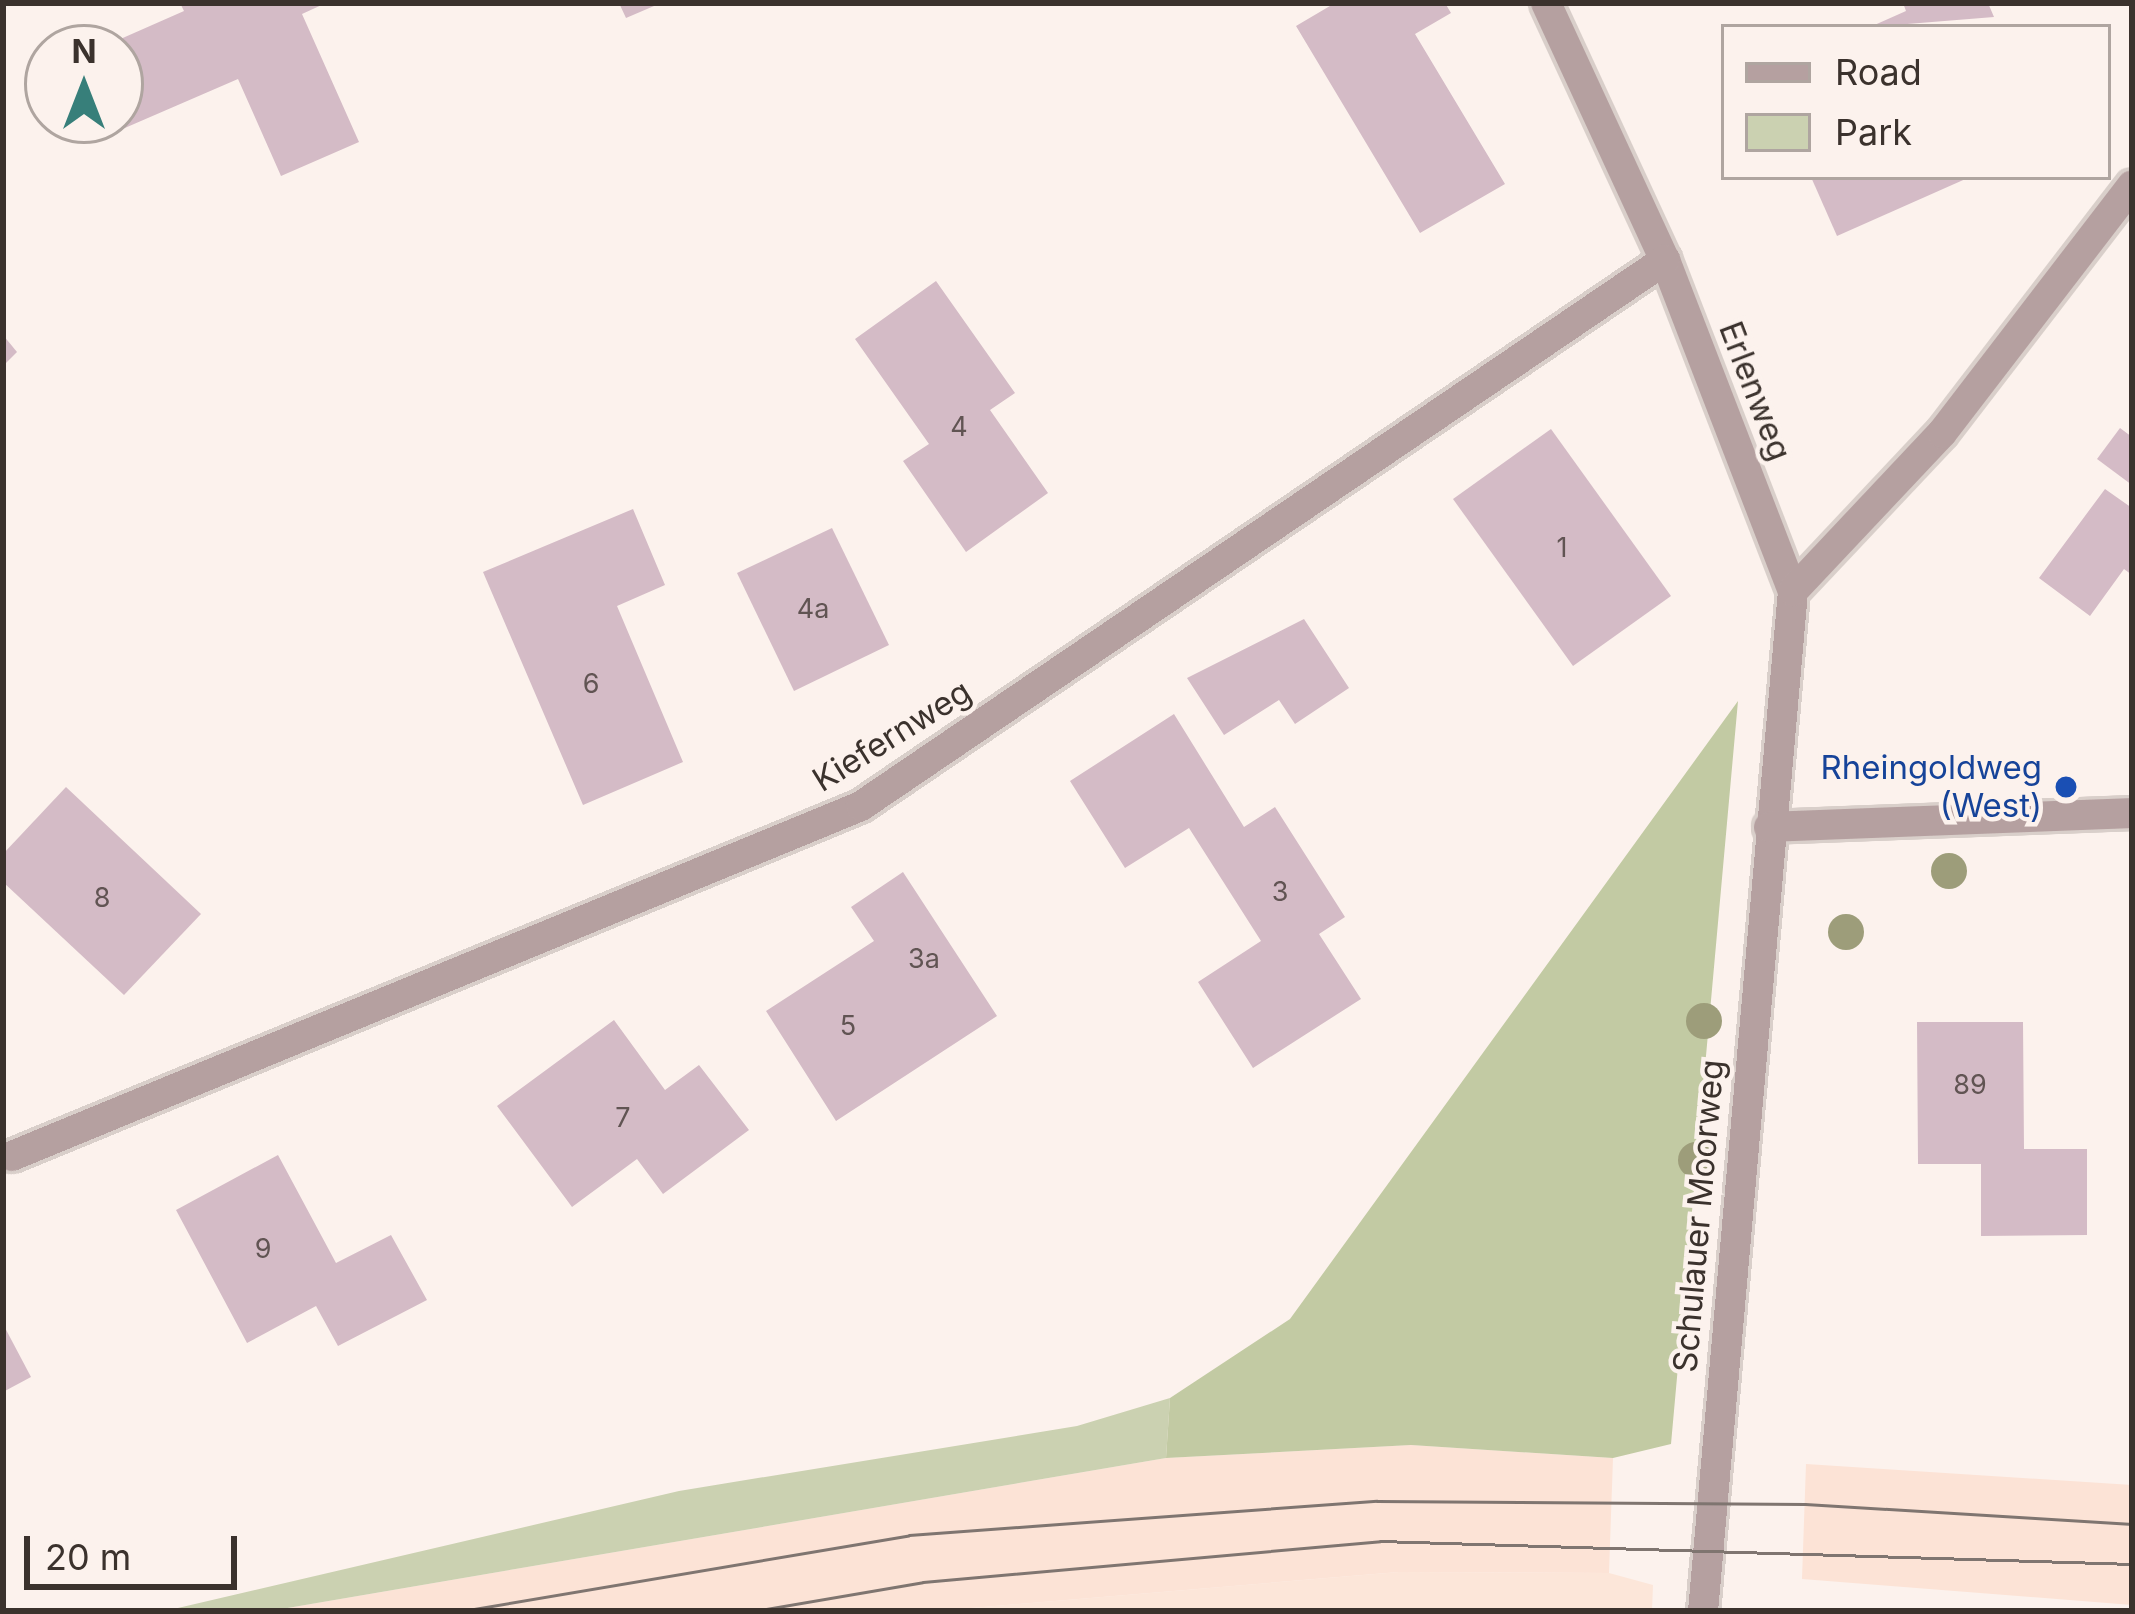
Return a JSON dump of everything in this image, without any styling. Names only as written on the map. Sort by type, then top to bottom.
[{"type":"street","name":"Erlenweg","points":[[1546,3],[1665,260],[1793,591],[1769,827]]},
{"type":"street","points":[[1793,591],[1942,433],[2132,185]]},
{"type":"street","name":"Kiefernweg","points":[[12,1156],[861,806],[1665,260]]},
{"type":"street","points":[[1769,827],[2132,813]]},
{"type":"street","name":"Schulauer Moorweg","points":[[1703,1611],[1769,827]]},
{"type":"shaded area","points":[[1411,1445],[1613,1458],[1609,1573],[1399,1572],[936,1611],[270,1611],[1166,1458]]},
{"type":"shaded area","points":[[1806,1464],[2132,1485],[2132,1605],[1802,1579]]},
{"type":"shaded area","points":[[1399,1572],[1609,1573],[1653,1585],[1652,1611],[936,1611]]},
{"type":"green space","points":[[1738,701],[1671,1444],[1613,1458],[1411,1445],[1166,1458],[1170,1398],[1290,1319]]},
{"type":"green space","points":[[1170,1398],[1166,1458],[270,1611],[165,1611],[679,1491],[1077,1426]]},
{"type":"building","points":[[180,3],[326,3],[302,14],[359,142],[281,176],[238,79],[144,120],[144,29],[184,11]]},
{"type":"building","points":[[619,3],[661,3],[626,18]]},
{"type":"building","points":[[1335,3],[1445,3],[1451,13],[1415,34],[1505,184],[1420,233],[1296,26]]},
{"type":"building","points":[[1903,3],[1988,3],[1994,17],[1877,24],[1906,11]]},
{"type":"building","points":[[1812,180],[1963,180],[1837,236]]},
{"type":"building","points":[[936,281],[1015,393],[990,410],[1048,493],[966,552],[903,461],[929,444],[855,339]]},
{"type":"building","points":[[3,335],[17,352],[3,366]]},
{"type":"building","points":[[2120,428],[2132,437],[2132,485],[2097,459]]},
{"type":"building","points":[[1551,429],[1671,596],[1573,666],[1453,499]]},
{"type":"building","points":[[2105,489],[2132,508],[2132,575],[2124,569],[2090,616],[2039,578]]},
{"type":"building","points":[[633,509],[665,585],[617,606],[683,762],[583,805],[483,572]]},
{"type":"building","points":[[832,528],[889,645],[794,691],[737,573]]},
{"type":"building","points":[[1304,619],[1349,688],[1295,724],[1279,700],[1224,735],[1187,678]]},
{"type":"building","points":[[1174,714],[1244,827],[1275,807],[1345,917],[1319,934],[1361,999],[1253,1068],[1198,982],[1261,941],[1189,828],[1125,868],[1070,781]]},
{"type":"building","points":[[66,787],[201,914],[124,995],[3,882],[3,854]]},
{"type":"building","points":[[903,872],[997,1016],[836,1121],[766,1011],[874,941],[851,907]]},
{"type":"building","points":[[614,1020],[665,1090],[699,1065],[749,1130],[663,1194],[637,1159],[572,1207],[497,1106]]},
{"type":"building","points":[[1917,1022],[2023,1022],[2024,1149],[2087,1149],[2087,1235],[1981,1236],[1981,1164],[1918,1164]]},
{"type":"building","points":[[278,1155],[336,1263],[391,1235],[427,1300],[338,1346],[316,1306],[247,1343],[176,1210]]},
{"type":"building","points":[[3,1324],[31,1377],[3,1392]]},
{"type":"tram line","points":[[462,1611],[909,1535],[1377,1501],[1805,1504],[2132,1524]]},
{"type":"tram line","points":[[754,1611],[923,1582],[1380,1541],[2132,1564]]},
{"type":"place","name":"Rheingoldweg (West)","points":[[2066,787]]}]
